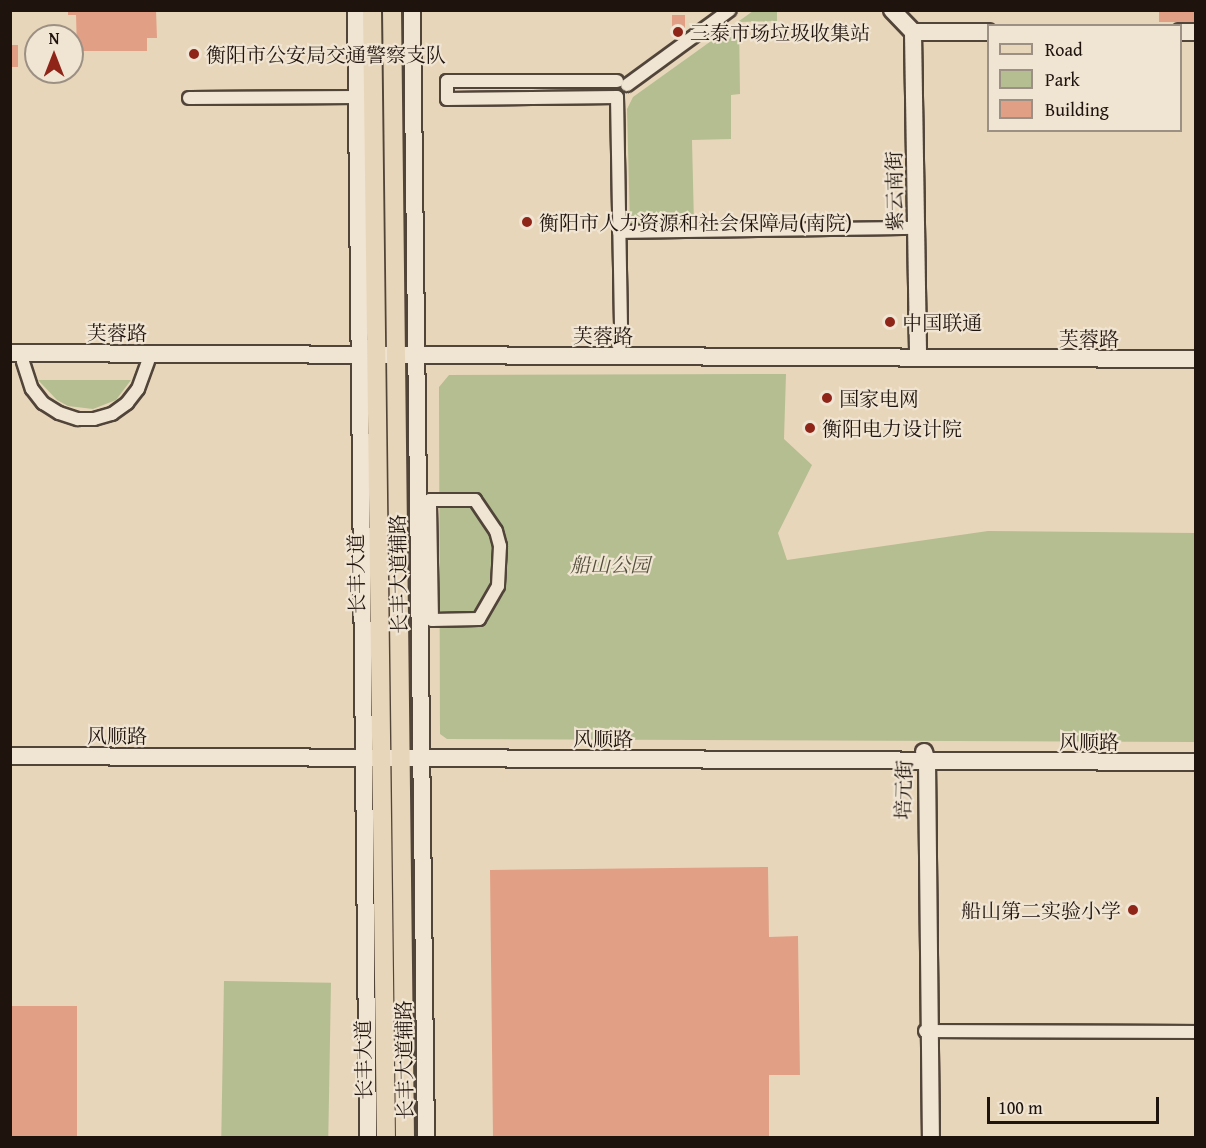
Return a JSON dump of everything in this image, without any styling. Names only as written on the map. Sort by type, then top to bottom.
[{"type":"main road","name":"长丰大道","points":[[372,10],[365,97],[372,753],[386,1137]]},
{"type":"main road","name":"长丰大道","points":[[392,10],[405,1137]]},
{"type":"street","points":[[189,98],[365,97],[356,10]]},
{"type":"street","name":"长丰大道辅路","points":[[412,10],[426,1137]]},
{"type":"street","points":[[621,356],[617,98],[611,89],[717,15],[730,10]]},
{"type":"street","points":[[892,10],[914,32],[987,32]]},
{"type":"street","name":"紫云南街","points":[[914,32],[918,350]]},
{"type":"street","points":[[617,98],[447,99],[447,81],[622,83]]},
{"type":"street","points":[[619,232],[915,228]]},
{"type":"street","name":"芙蓉路","points":[[416,359],[621,356],[1196,359]]},
{"type":"street","points":[[15,359],[43,403],[59,413],[78,419],[94,419],[112,414],[127,403],[138,388],[148,362]]},
{"type":"street","name":"芙蓉路","points":[[15,359],[148,362],[368,359]]},
{"type":"street","name":"芙蓉路","points":[[15,359],[416,359],[1196,368]]},
{"type":"street","points":[[430,500],[475,500],[496,531],[500,546],[498,586],[479,619],[432,620],[430,500]]},
{"type":"street","name":"风顺路","points":[[10,748],[1196,762]]},
{"type":"street","name":"风顺路","points":[[924,758],[1196,752]]},
{"type":"street","name":"长丰大道辅路","points":[[368,1137],[372,753]]},
{"type":"street","name":"风顺路","points":[[10,756],[372,753]]},
{"type":"street","name":"培元街","points":[[924,758],[928,1137]]},
{"type":"street","points":[[927,1031],[1196,1032]]},
{"type":"green space","points":[[753,11],[777,11],[777,21],[739,22],[740,94],[731,95],[731,139],[692,140],[694,224],[630,225],[627,109],[633,97]]},
{"type":"green space","name":"船山公园","points":[[786,374],[784,439],[812,465],[778,533],[787,560],[988,531],[1195,533],[1195,742],[447,739],[440,734],[439,387],[449,375]]},
{"type":"green space","points":[[38,380],[131,380],[116,400],[93,409],[68,406],[57,400]]},
{"type":"green space","points":[[224,981],[331,983],[328,1138],[221,1137]]},
{"type":"building","points":[[68,10],[156,10],[157,38],[147,38],[147,51],[84,51],[84,24],[76,24],[76,15],[68,15]]},
{"type":"building","points":[[1159,10],[1196,10],[1196,22],[1159,22]]},
{"type":"building","name":"三泰市场垃圾收集站","points":[[672,15],[685,15],[685,38],[672,38]]},
{"type":"building","points":[[10,45],[18,45],[18,67],[10,67]]},
{"type":"building","points":[[768,867],[769,937],[798,936],[800,1075],[769,1075],[769,1138],[493,1138],[490,870]]},
{"type":"building","points":[[10,1006],[77,1006],[77,1138],[10,1138]]},
{"type":"place","name":"三泰市场垃圾收集站","points":[[678,32]]},
{"type":"place","name":"衡阳市公安局交通警察支队","points":[[194,54]]},
{"type":"place","name":"衡阳市人力资源和社会保障局(南院)","points":[[527,222]]},
{"type":"place","name":"中国联通","points":[[890,322]]},
{"type":"place","name":"国家电网","points":[[827,398]]},
{"type":"place","name":"衡阳电力设计院","points":[[810,428]]},
{"type":"place","name":"船山第二实验小学","points":[[1133,910]]}]
